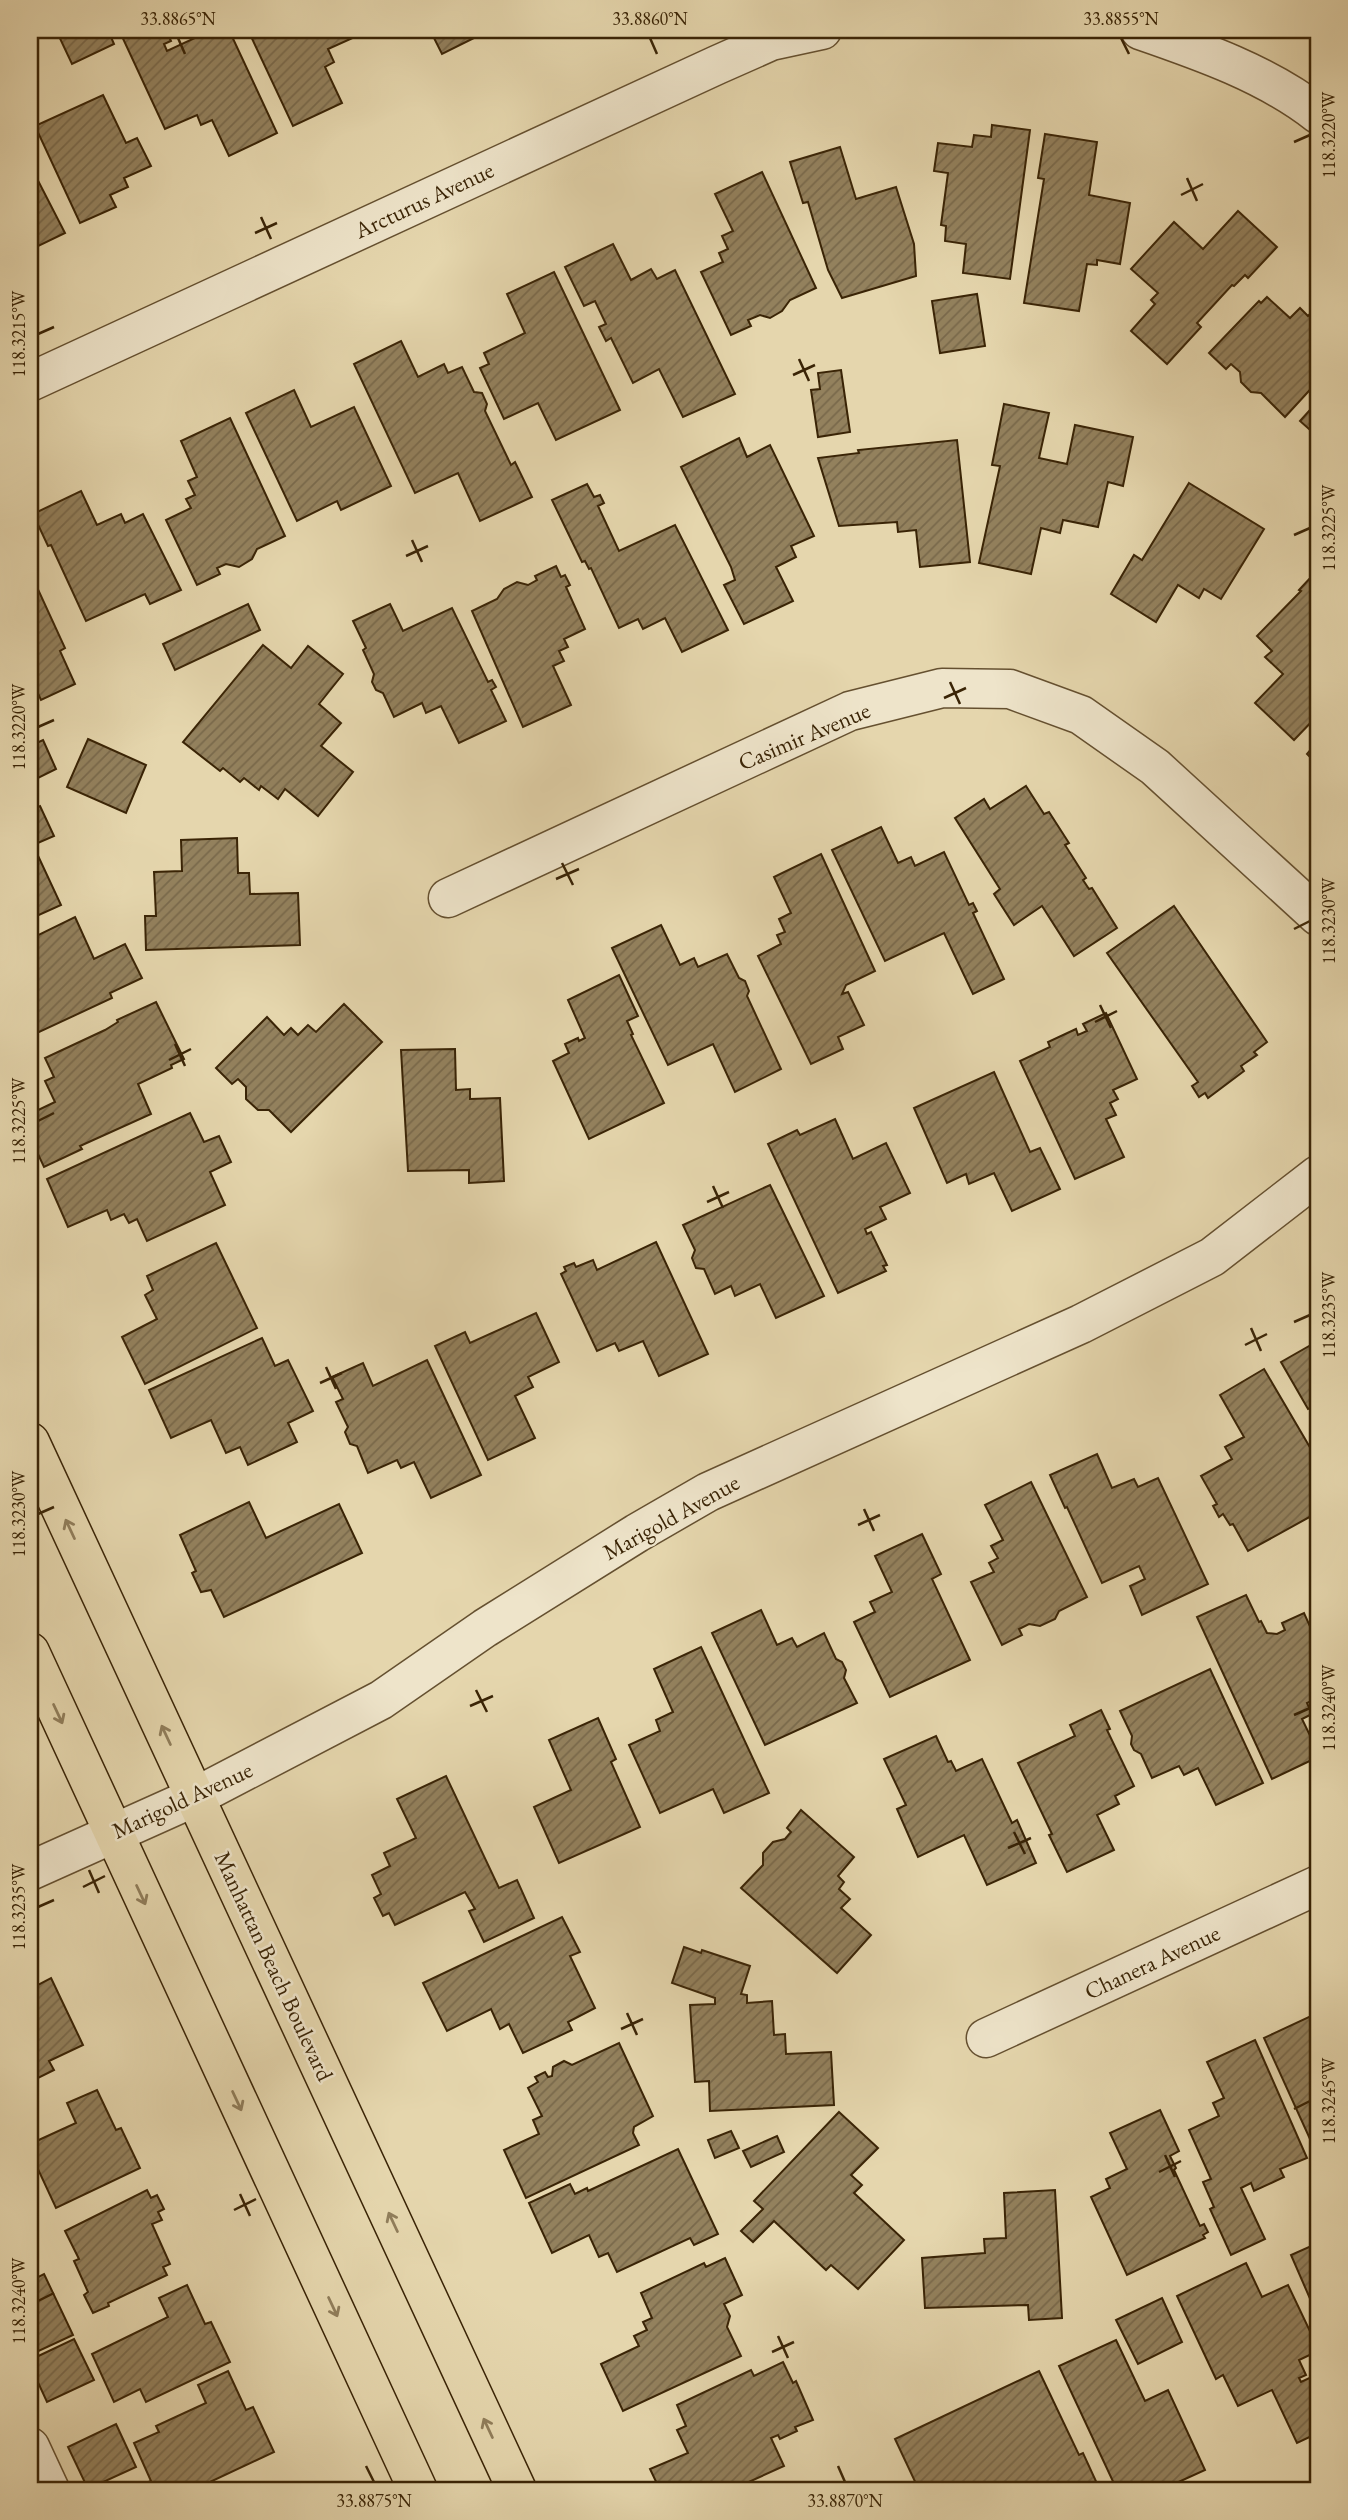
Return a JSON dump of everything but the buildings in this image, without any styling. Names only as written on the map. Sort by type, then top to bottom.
[{"type":"main road","name":"Manhattan Beach Boulevard","points":[[30,1442],[517,2490]]},
{"type":"main road","points":[[30,1653],[418,2490]]},
{"type":"street","name":"Arcturus Avenue","points":[[30,382],[717,65],[771,41],[822,30]]},
{"type":"street","points":[[1140,30],[1207,52],[1300,99],[1318,114]]},
{"type":"street","name":"Casimir Avenue","points":[[448,898],[850,711],[942,688],[1010,689],[1081,715],[1155,767],[1318,916]]},
{"type":"street","name":"Marigold Avenue","points":[[30,1871],[195,1797],[381,1700],[485,1628],[708,1492],[1081,1324],[1212,1257],[1318,1175]]},
{"type":"street","name":"Chanera Avenue","points":[[986,2038],[1318,1885]]},
{"type":"street","points":[[30,2447],[50,2490]]}]
